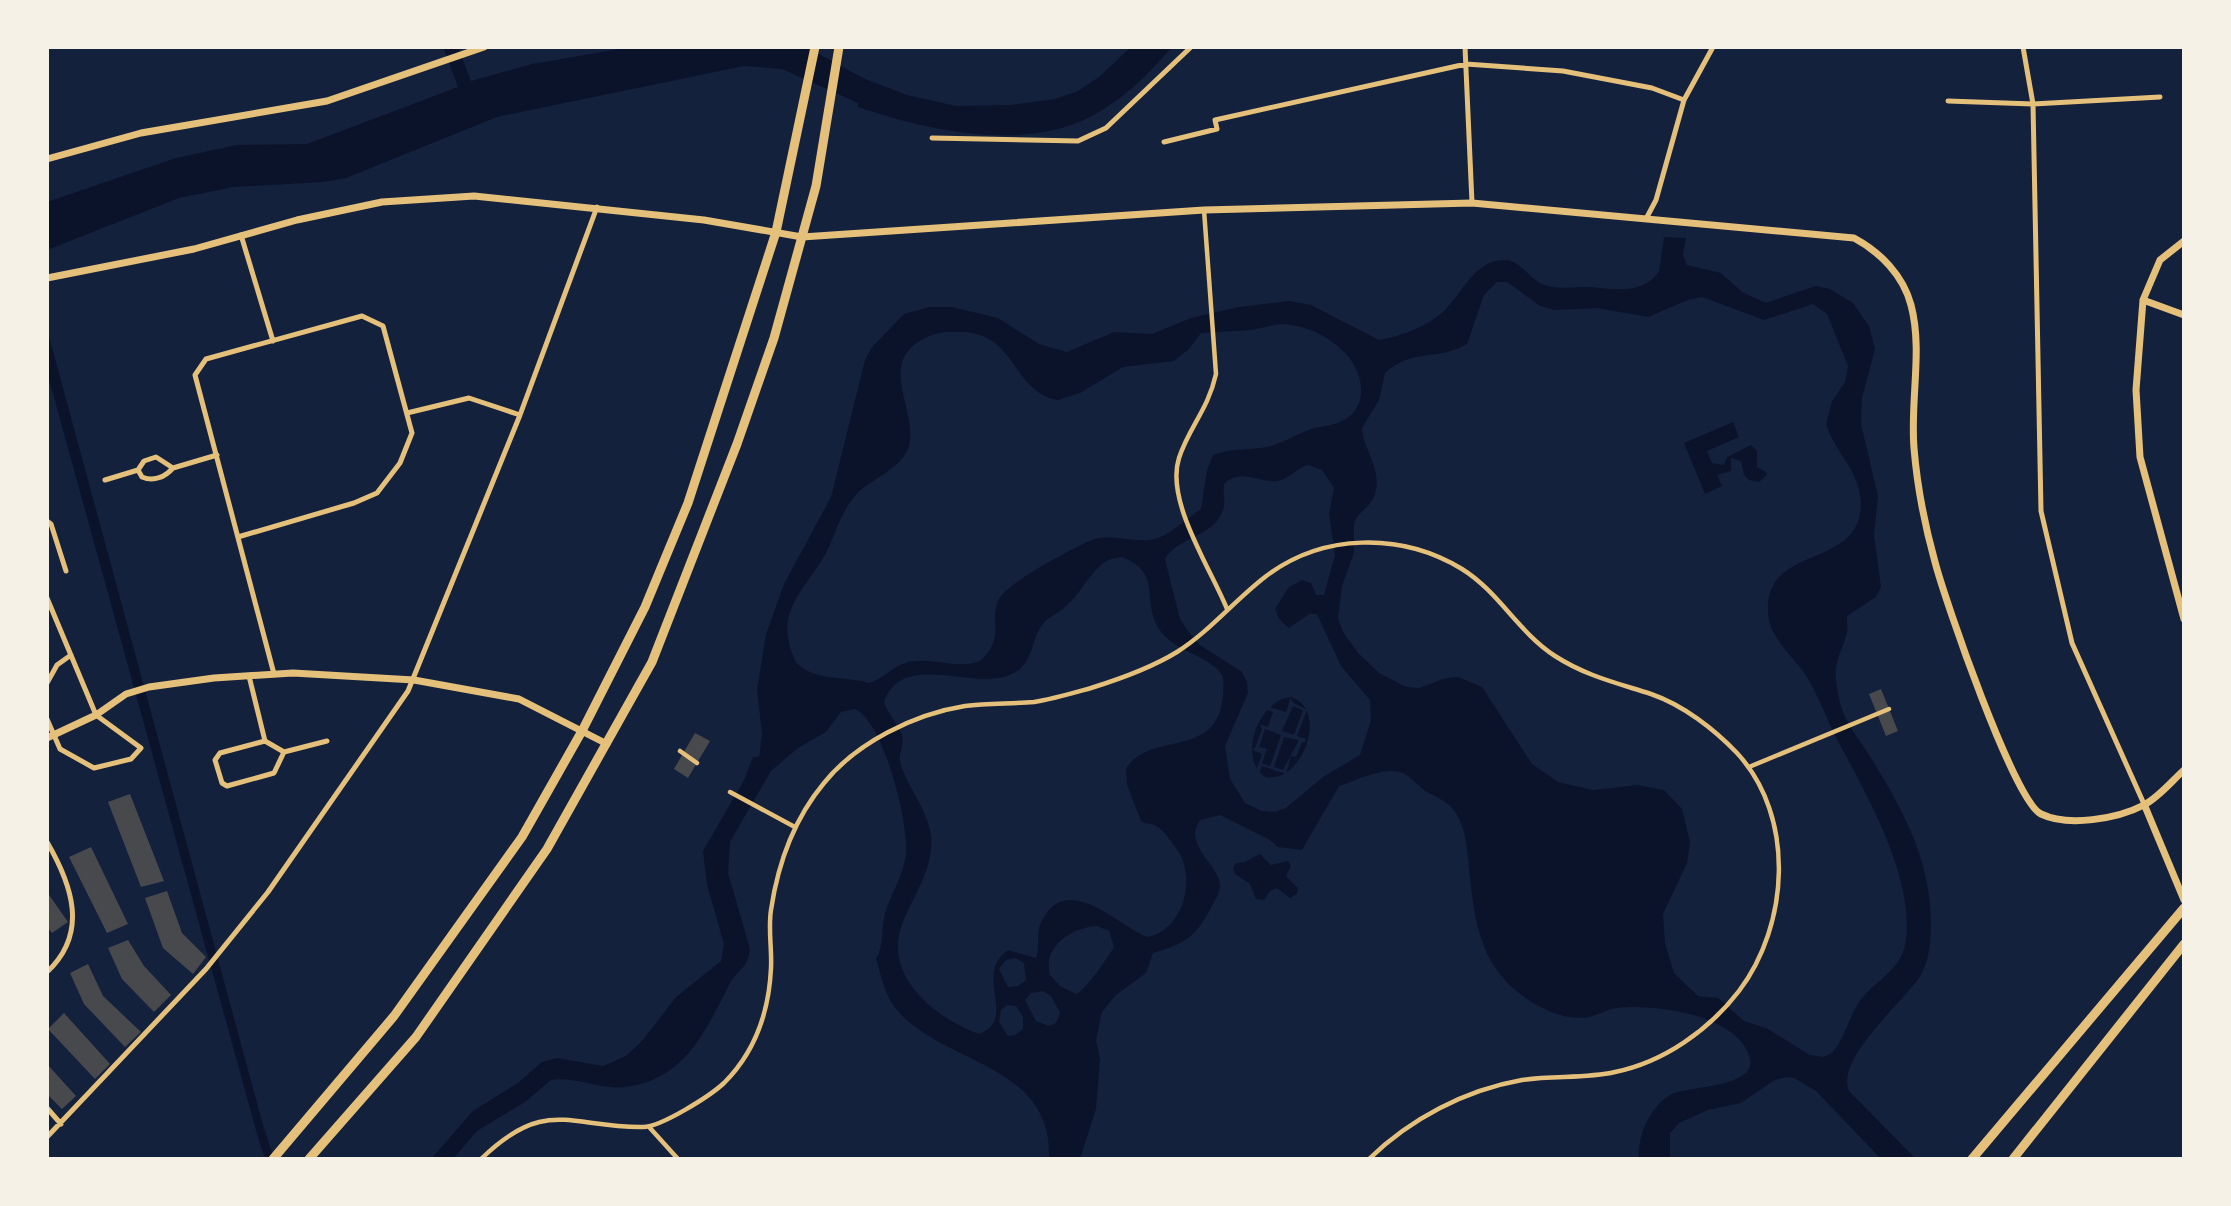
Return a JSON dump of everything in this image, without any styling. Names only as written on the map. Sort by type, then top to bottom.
[{"type":"main road","points":[[275,1157],[394,1016],[522,837],[582,731],[645,607],[688,503],[776,232],[815,47]]},
{"type":"main road","points":[[309,1159],[415,1037],[547,849],[607,744],[660,642],[732,456],[774,338],[820,169],[839,47]]},
{"type":"main road","points":[[1972,1159],[2184,908]]},
{"type":"main road","points":[[2013,1159],[2184,944]]},
{"type":"street","points":[[47,159],[141,133],[327,101],[484,47]]},
{"type":"street","points":[[932,138],[1078,141],[1106,128],[1191,47]]},
{"type":"street","points":[[1465,47],[1472,204]]},
{"type":"street","points":[[1647,218],[1656,200],[1684,100],[1713,47]]},
{"type":"street","points":[[2023,47],[2032,104],[2041,511],[2072,643],[2184,900]]},
{"type":"street","points":[[1164,142],[1217,129],[1215,120],[1466,64],[1563,71],[1652,88],[1684,100]]},
{"type":"street","points":[[1948,101],[2032,104],[2160,97]]},
{"type":"street","points":[[47,278],[194,249],[241,235],[382,202],[474,196],[597,207],[802,237],[1204,210],[1472,204],[1854,238],[1882,257],[1902,283],[1912,306],[1915,331],[1914,447],[1935,562],[1949,608],[2024,798],[2039,814],[2063,821],[2117,815],[2144,804],[2184,770]]},
{"type":"street","points":[[47,1138],[206,969],[268,892],[414,680],[520,415],[597,207]]},
{"type":"street","points":[[1204,210],[1209,309],[1216,374],[1210,399],[1179,458],[1176,477],[1182,508],[1227,609]]},
{"type":"street","points":[[241,235],[272,341]]},
{"type":"street","points":[[2184,241],[2160,260],[2143,300],[2136,390],[2140,457],[2184,619]]},
{"type":"street","points":[[2143,300],[2184,315]]},
{"type":"street","points":[[238,537],[354,503],[377,493],[400,463],[412,433],[383,326],[362,316],[206,359],[195,375],[274,674]]},
{"type":"street","points":[[407,413],[469,398],[520,415]]},
{"type":"street","points":[[138,470],[142,477],[149,480],[166,476],[173,468],[216,455]]},
{"type":"street","points":[[105,480],[138,470],[144,461],[156,457],[173,468]]},
{"type":"street","points":[[47,521],[51,524],[66,571]]},
{"type":"street","points":[[481,1159],[524,1126],[549,1119],[650,1128],[722,1085],[743,1059],[758,1033],[767,1009],[772,965],[769,916],[793,826],[824,783],[845,761],[910,723],[967,706],[1040,701],[1117,679],[1176,652],[1204,632],[1227,609],[1281,565],[1327,547],[1360,542],[1400,544],[1456,566],[1492,593],[1521,629],[1549,652],[1606,682],[1672,704],[1709,727],[1749,767],[1767,805],[1776,834],[1778,886],[1770,932],[1760,958],[1732,999],[1704,1027],[1671,1051],[1615,1073],[1522,1080],[1476,1093],[1401,1130],[1369,1159]]},
{"type":"street","points":[[47,598],[96,715],[141,748],[131,759],[94,768],[60,749],[50,736],[47,719]]},
{"type":"street","points":[[47,683],[57,665],[71,654]]},
{"type":"street","points":[[50,736],[96,715],[126,694],[149,688],[274,674],[414,680],[519,699],[607,744]]},
{"type":"street","points":[[249,676],[264,741]]},
{"type":"street","points":[[1749,767],[1889,709]]},
{"type":"street","points":[[284,752],[274,772],[227,786],[222,783],[215,760],[220,753],[264,741],[284,752],[327,741]]},
{"type":"street","points":[[680,751],[697,763]]},
{"type":"street","points":[[732,794],[793,826]]},
{"type":"street","points":[[47,842],[65,872],[75,906],[73,933],[56,964],[47,972]]},
{"type":"street","points":[[47,1108],[61,1124]]},
{"type":"street","points":[[650,1128],[678,1159]]},
{"type":"water","points":[[443,47],[458,47],[471,81],[532,64],[631,47],[806,47],[865,79],[907,95],[956,106],[1011,105],[1055,99],[1078,91],[1099,77],[1131,47],[1172,47],[1134,86],[1113,103],[1090,117],[1063,128],[1005,135],[943,130],[858,107],[858,103],[782,69],[744,66],[497,117],[346,178],[323,182],[234,187],[179,198],[47,250],[47,202],[176,158],[237,145],[307,144],[458,87]]},
{"type":"water","points":[[1664,237],[1686,238],[1683,255],[1687,265],[1721,273],[1742,292],[1766,303],[1815,286],[1830,289],[1853,303],[1869,326],[1875,349],[1862,398],[1861,424],[1878,496],[1874,535],[1881,587],[1876,597],[1847,616],[1847,635],[1837,661],[1836,679],[1845,718],[1894,797],[1913,836],[1926,877],[1931,927],[1928,954],[1922,973],[1862,1046],[1847,1077],[1849,1091],[1916,1159],[1881,1159],[1816,1091],[1794,1078],[1786,1077],[1773,1081],[1741,1103],[1708,1110],[1679,1123],[1670,1133],[1670,1159],[1639,1159],[1640,1141],[1646,1123],[1656,1107],[1678,1092],[1732,1081],[1743,1076],[1749,1069],[1750,1059],[1743,1044],[1713,1022],[1672,1010],[1616,1008],[1581,1018],[1563,1016],[1536,1005],[1521,995],[1501,976],[1491,961],[1478,929],[1465,838],[1456,813],[1405,774],[1389,771],[1339,786],[1302,850],[1278,847],[1270,840],[1220,815],[1200,820],[1196,838],[1202,854],[1218,876],[1218,894],[1196,931],[1183,942],[1153,953],[1146,973],[1116,995],[1102,1012],[1096,1040],[1100,1060],[1096,1109],[1080,1159],[1049,1159],[1045,1126],[1033,1102],[1013,1083],[913,1025],[893,1005],[887,994],[876,959],[886,910],[905,861],[906,838],[898,797],[884,752],[866,718],[855,709],[841,712],[826,732],[798,748],[771,771],[730,842],[728,873],[750,949],[749,956],[691,1051],[664,1074],[626,1087],[551,1080],[525,1102],[477,1131],[453,1159],[431,1159],[473,1111],[519,1082],[542,1062],[557,1058],[603,1066],[626,1056],[642,1041],[676,997],[721,961],[724,944],[707,885],[703,851],[744,780],[753,757],[759,757],[762,734],[757,690],[766,634],[784,584],[831,497],[865,360],[872,347],[904,314],[930,307],[952,307],[998,318],[1039,344],[1067,352],[1114,332],[1152,334],[1191,318],[1239,307],[1289,301],[1311,305],[1379,340],[1410,331],[1431,321],[1446,309],[1476,272],[1495,261],[1511,261],[1542,284],[1557,288],[1633,288],[1651,280],[1659,272]],"holes":[[[1497,282],[1507,282],[1540,306],[1554,310],[1597,308],[1648,317],[1702,297],[1764,320],[1813,304],[1827,314],[1848,366],[1845,382],[1832,401],[1826,424],[1858,485],[1859,519],[1849,536],[1834,547],[1782,575],[1771,590],[1769,622],[1812,687],[1875,813],[1897,867],[1907,920],[1905,945],[1898,962],[1859,1002],[1832,1053],[1823,1057],[1810,1055],[1768,1029],[1744,1021],[1718,998],[1698,996],[1674,973],[1665,943],[1663,914],[1687,863],[1690,842],[1682,809],[1664,790],[1638,785],[1593,790],[1558,782],[1532,764],[1482,687],[1458,677],[1446,678],[1419,688],[1406,687],[1379,673],[1358,653],[1343,632],[1338,618],[1342,586],[1354,553],[1354,523],[1372,501],[1377,478],[1362,428],[1379,400],[1385,373],[1405,360],[1447,352],[1467,344],[1484,295]],[[1279,324],[1315,332],[1331,341],[1351,361],[1360,380],[1357,407],[1342,421],[1311,429],[1276,444],[1213,455],[1207,470],[1201,509],[1163,536],[1149,540],[1108,537],[1094,539],[1026,576],[1003,593],[998,601],[993,645],[980,661],[963,664],[908,662],[869,683],[820,675],[796,662],[789,645],[787,629],[794,603],[826,553],[850,502],[895,466],[907,450],[910,426],[901,382],[901,368],[905,355],[915,344],[944,332],[981,335],[1005,353],[1031,386],[1043,395],[1058,400],[1080,393],[1123,367],[1174,361],[1189,349],[1201,333],[1252,330]],[[1308,465],[1322,470],[1334,488],[1329,514],[1335,555],[1324,595],[1316,595],[1311,583],[1302,580],[1289,587],[1275,609],[1279,619],[1289,628],[1309,614],[1317,614],[1341,666],[1370,700],[1371,720],[1360,755],[1323,777],[1286,808],[1275,812],[1262,811],[1245,803],[1230,779],[1225,746],[1248,693],[1247,682],[1242,672],[1200,645],[1188,631],[1180,619],[1165,559],[1171,551],[1206,531],[1220,517],[1224,507],[1224,484],[1230,479],[1244,476],[1278,481]],[[1122,557],[1135,563],[1143,571],[1149,588],[1151,608],[1159,629],[1174,644],[1210,664],[1223,677],[1222,705],[1214,723],[1202,734],[1186,741],[1153,749],[1138,756],[1126,769],[1127,785],[1141,821],[1162,830],[1184,863],[1186,889],[1183,903],[1169,925],[1159,933],[1147,937],[1091,905],[1076,900],[1062,901],[1050,909],[1040,925],[1036,958],[1008,950],[998,960],[994,972],[995,1018],[990,1027],[979,1034],[962,1027],[930,1006],[916,992],[899,960],[898,941],[903,922],[926,870],[931,836],[926,817],[900,762],[902,735],[884,702],[893,686],[906,678],[923,675],[997,678],[1019,670],[1028,659],[1044,623],[1069,604],[1092,575],[1109,560]],[[1097,926],[1109,931],[1114,947],[1090,981],[1076,994],[1060,986],[1050,975],[1049,965],[1055,947],[1069,934]],[[1015,958],[1024,963],[1026,980],[1018,986],[1008,987],[999,969],[1006,960]],[[1043,991],[1051,996],[1060,1013],[1056,1023],[1049,1026],[1036,1021],[1025,1000],[1031,993]],[[1007,1005],[1016,1006],[1023,1017],[1023,1029],[1008,1036],[999,1022],[1001,1010]]]},
{"type":"water","points":[[47,329],[274,1159],[265,1159],[257,1134],[47,372]]},
{"type":"water","points":[[1733,422],[1739,437],[1707,451],[1712,463],[1724,465],[1727,457],[1751,445],[1757,451],[1757,467],[1767,475],[1759,482],[1749,480],[1744,475],[1741,461],[1731,458],[1731,471],[1717,475],[1722,486],[1705,494],[1684,443]]},
{"type":"water","points":[[1291,697],[1303,704],[1309,716],[1307,744],[1290,770],[1278,776],[1265,777],[1257,768],[1253,757],[1255,731],[1269,708]]},
{"type":"water","points":[[1260,854],[1271,865],[1288,861],[1291,866],[1286,876],[1298,888],[1297,894],[1290,898],[1277,888],[1270,891],[1264,900],[1256,899],[1250,884],[1235,874],[1233,868],[1236,863],[1245,862]]},
{"type":"pier","points":[[1291,697],[1292,702],[1307,710],[1297,736],[1306,739],[1305,742],[1302,742],[1296,757],[1291,756],[1286,774],[1262,766],[1259,773],[1256,770],[1262,754],[1251,749],[1255,748],[1262,729],[1260,724],[1268,727],[1273,712],[1266,709],[1269,707],[1286,712]],"holes":[[[1293,706],[1303,710],[1294,735],[1282,731]],[[1265,729],[1281,735],[1270,766],[1262,763],[1267,749],[1259,747]],[[1284,737],[1299,740],[1283,770],[1274,767]]]},
{"type":"building","points":[[1881,689],[1898,731],[1886,736],[1869,694]]},
{"type":"building","points":[[695,733],[710,741],[688,778],[674,769]]},
{"type":"building","points":[[130,794],[164,881],[141,887],[108,802]]},
{"type":"building","points":[[91,847],[128,924],[107,933],[69,857]]},
{"type":"building","points":[[167,891],[182,933],[206,957],[193,974],[163,948],[145,898]]},
{"type":"building","points":[[47,892],[68,922],[52,933],[47,927]]},
{"type":"building","points":[[128,940],[144,966],[171,995],[154,1012],[122,979],[108,948]]},
{"type":"building","points":[[88,964],[103,996],[141,1032],[125,1047],[84,1004],[70,973]]},
{"type":"building","points":[[64,1013],[110,1064],[95,1079],[48,1029]]},
{"type":"building","points":[[47,1064],[76,1096],[62,1109],[47,1094]]}]
